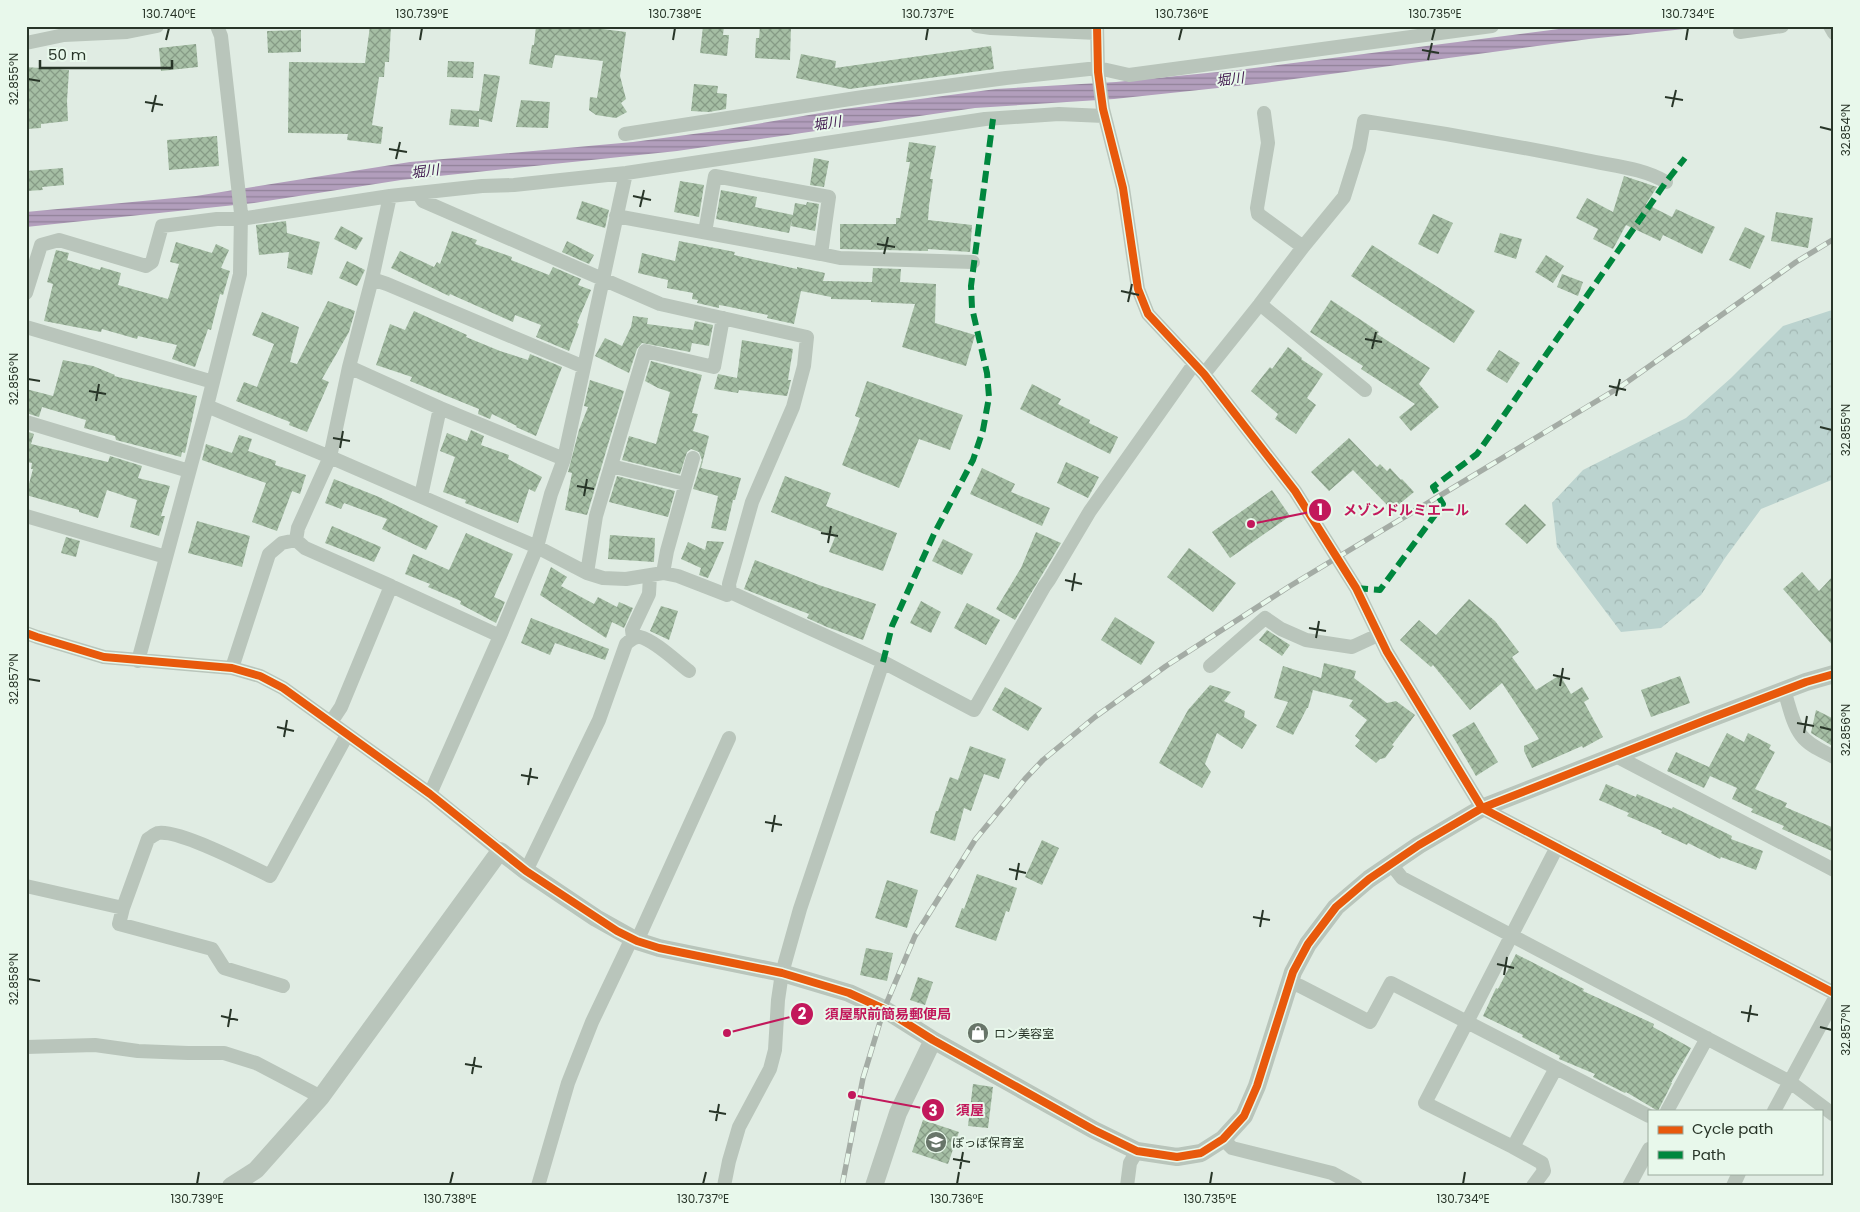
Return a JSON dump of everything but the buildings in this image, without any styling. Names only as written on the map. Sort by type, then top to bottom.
[{"type":"street","points":[[26,43],[64,34],[127,32],[157,26]]},
{"type":"street","points":[[138,660],[207,406],[240,274],[240,216],[237,180],[221,36],[217,26]]},
{"type":"street","points":[[977,26],[991,28],[1097,30],[1098,70],[1104,113],[1124,188],[1138,289],[1148,314],[1199,369],[1295,491],[1356,588],[1387,652],[1482,808],[1834,993]]},
{"type":"street","points":[[625,134],[946,85],[1098,70],[1129,74],[1492,26]]},
{"type":"street","points":[[1740,32],[1782,26]]},
{"type":"street","points":[[1830,26],[1834,33]]},
{"type":"street","points":[[26,293],[41,245],[59,240],[146,266],[152,262],[162,226],[390,196],[626,173],[985,119],[1104,113]]},
{"type":"street","points":[[1264,113],[1268,143],[1257,208],[1258,214],[1303,247]]},
{"type":"street","points":[[730,592],[883,662],[974,710],[1090,511],[1199,369],[1260,304],[1344,197],[1360,149],[1364,121],[1461,136],[1577,158],[1654,175],[1666,182]]},
{"type":"street","points":[[430,794],[537,547],[551,494],[564,459],[626,173]]},
{"type":"street","points":[[705,232],[715,176],[829,197],[820,254]]},
{"type":"street","points":[[418,193],[423,201],[660,304],[807,337],[804,366],[793,407],[752,502],[729,584],[730,592]]},
{"type":"street","points":[[296,540],[298,528],[330,457],[349,367],[372,280],[390,196]]},
{"type":"street","points":[[616,216],[840,258],[973,262]]},
{"type":"street","points":[[372,280],[387,284],[584,367]]},
{"type":"street","points":[[1260,304],[1365,390]]},
{"type":"street","points":[[586,573],[596,516],[645,351],[714,367],[723,318]]},
{"type":"street","points":[[26,327],[213,382]]},
{"type":"street","points":[[349,367],[440,408],[564,459]]},
{"type":"street","points":[[207,406],[537,547],[586,573],[603,578],[626,579],[657,574],[678,576],[727,595],[730,592]]},
{"type":"street","points":[[421,496],[440,408]]},
{"type":"street","points":[[26,422],[189,471]]},
{"type":"street","points":[[634,638],[632,630],[667,551],[693,458]]},
{"type":"street","points":[[611,466],[685,484]]},
{"type":"street","points":[[26,516],[166,557]]},
{"type":"street","points":[[296,540],[305,548],[500,636]]},
{"type":"street","points":[[232,668],[269,554],[282,543],[296,540]]},
{"type":"street","points":[[331,722],[341,707],[391,586]]},
{"type":"street","points":[[1210,666],[1265,618],[1281,629],[1306,640],[1352,647],[1378,635]]},
{"type":"street","points":[[26,633],[104,657],[232,668],[260,676],[283,688],[430,794],[526,871],[596,918],[634,940],[660,948],[782,973],[849,993],[884,1009],[933,1040],[1094,1130],[1137,1151],[1177,1157],[1201,1153],[1223,1140],[1244,1116],[1257,1086],[1293,972],[1308,944],[1336,907],[1369,879],[1419,845],[1482,808],[1784,690],[1834,674]]},
{"type":"street","points":[[526,871],[599,720],[626,644],[634,638],[640,637],[651,642],[689,670]]},
{"type":"street","points":[[724,1186],[739,1127],[770,1069],[775,1050],[778,1000],[782,973],[803,900],[883,662]]},
{"type":"street","points":[[1784,690],[1794,722],[1801,736],[1813,746],[1834,757]]},
{"type":"street","points":[[283,986],[224,968],[212,949],[119,924],[122,908],[148,839],[158,833],[178,836],[224,853],[270,876],[347,735]]},
{"type":"street","points":[[538,1186],[568,1083],[592,1022],[634,940],[729,738]]},
{"type":"street","points":[[1616,756],[1834,870]]},
{"type":"street","points":[[1533,1186],[1544,1171],[1542,1163],[1513,1146],[1425,1103],[1557,847]]},
{"type":"street","points":[[231,1186],[256,1170],[321,1097],[500,851]]},
{"type":"street","points":[[1391,864],[1402,878],[1790,1082],[1834,1115]]},
{"type":"street","points":[[26,886],[122,908]]},
{"type":"street","points":[[1290,982],[1370,1022],[1391,983],[1648,1115]]},
{"type":"street","points":[[1775,1110],[1834,1000]]},
{"type":"street","points":[[1668,1110],[1707,1038]]},
{"type":"street","points":[[874,1186],[898,1113],[933,1040]]},
{"type":"street","points":[[26,1047],[95,1045],[138,1050],[224,1053],[256,1063],[321,1097]]},
{"type":"street","points":[[1513,1146],[1556,1068]]},
{"type":"street","points":[[1223,1140],[1232,1148],[1332,1173],[1356,1186]]},
{"type":"street","points":[[1127,1186],[1130,1163],[1137,1151]]},
{"type":"street","points":[[1629,1186],[1648,1151]]},
{"type":"street","points":[[1732,1186],[1738,1174]]},
{"type":"green space","points":[[1832,310],[1834,479],[1761,509],[1701,595],[1661,628],[1621,632],[1557,547],[1552,503],[1583,470],[1686,418],[1731,378],[1783,326]]},
{"type":"water","name":"堀川","points":[[1582,26],[1713,26],[1589,39],[1265,83],[1114,99],[975,108],[677,151],[401,180],[254,203],[26,227],[26,212],[196,196],[410,162],[633,142],[716,131],[844,109],[996,89],[1116,82],[1238,70]]},
{"type":"railway","points":[[842,1186],[863,1078],[884,1009],[915,936],[975,840],[1043,760],[1095,717],[1166,666],[1290,586],[1620,387],[1796,262],[1834,239]]},
{"type":"marked path","points":[[883,662],[892,626],[934,534],[973,460],[983,430],[989,397],[987,373],[972,308],[971,286],[993,119]]},
{"type":"marked path","points":[[1356,588],[1380,590],[1443,504],[1433,487],[1477,454],[1666,182],[1685,158]]},
{"type":"cycle path","points":[[1097,26],[1098,72],[1103,109],[1123,188],[1138,289],[1148,314],[1204,374],[1295,491],[1356,588],[1387,652],[1482,808],[1834,993]]},
{"type":"cycle path","points":[[26,633],[104,657],[232,668],[260,676],[283,688],[430,794],[526,871],[617,931],[637,941],[659,948],[782,973],[849,993],[884,1009],[933,1040],[1094,1130],[1137,1151],[1177,1157],[1201,1153],[1223,1139],[1244,1116],[1257,1086],[1293,972],[1308,944],[1336,907],[1369,879],[1419,845],[1482,808],[1706,720],[1806,682],[1834,674]]},
{"type":"place","name":"メゾンドルミエール","points":[[1251,524]]},
{"type":"place","name":"須屋駅前簡易郵便局","points":[[727,1033]]},
{"type":"place","name":"ロン美容室","points":[[978,1033]]},
{"type":"place","name":"須屋","points":[[852,1095]]},
{"type":"place","name":"ぽっぽ保育室","points":[[936,1142]]}]
